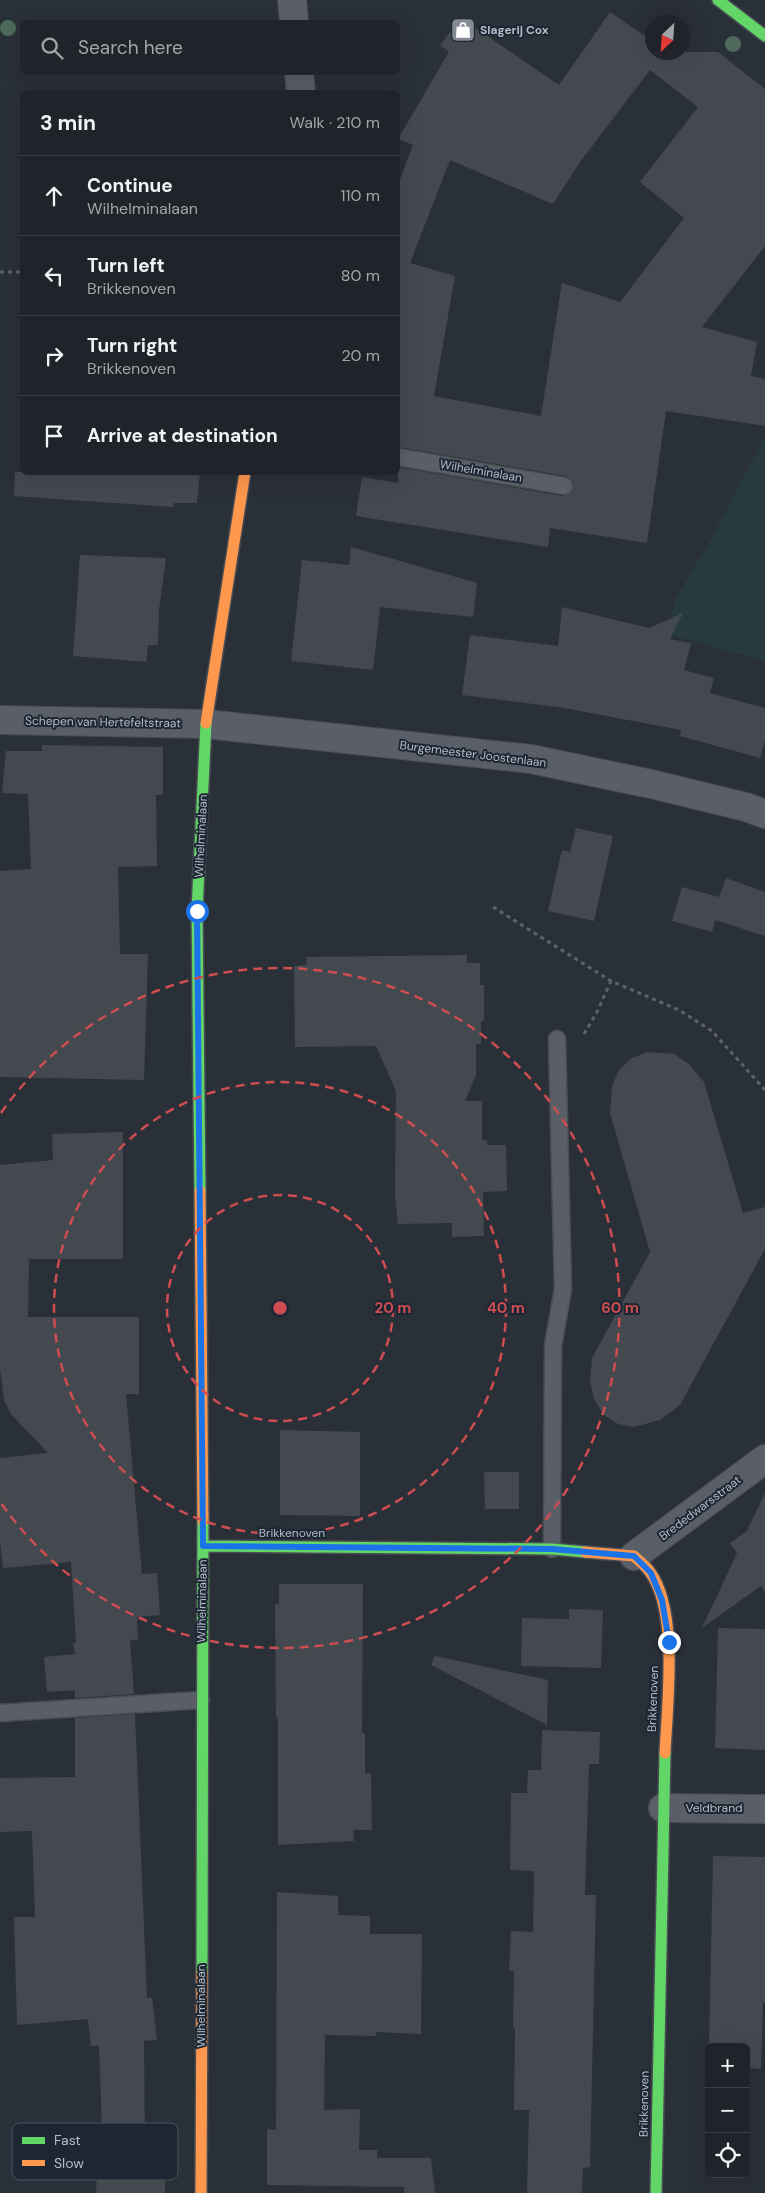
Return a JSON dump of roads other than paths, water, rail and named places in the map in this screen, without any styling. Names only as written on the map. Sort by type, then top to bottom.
[{"type":"street","points":[[292,0],[294,20]]},
{"type":"street","points":[[718,0],[765,36]]},
{"type":"street","points":[[299,75],[301,90]]},
{"type":"street","name":"Wilhelminalaan","points":[[200,2193],[203,1546],[197,911],[206,724],[245,475]]},
{"type":"street","name":"Schepen van Hertefeltstraat","points":[[0,720],[206,724]]},
{"type":"street","name":"Burgemeester Joostenlaan","points":[[206,724],[530,759],[651,784],[746,807],[765,814]]},
{"type":"street","name":"Brededwarsstraat","points":[[634,1556],[765,1459]]},
{"type":"street","name":"Brikkenoven","points":[[203,1546],[552,1549],[634,1556],[651,1573],[662,1600],[669,1642],[663,1808],[656,2193]]},
{"type":"street","name":"Veldbrand","points":[[663,1808],[765,1809]]},
{"type":"lane","name":"Wilhelminalaan","points":[[400,456],[564,486]]},
{"type":"lane","points":[[552,1549],[554,1346],[563,1289],[557,1039]]},
{"type":"lane","points":[[0,1713],[201,1700]]},
{"type":"place","name":"Slagerij Cox","points":[[463,30]]}]
